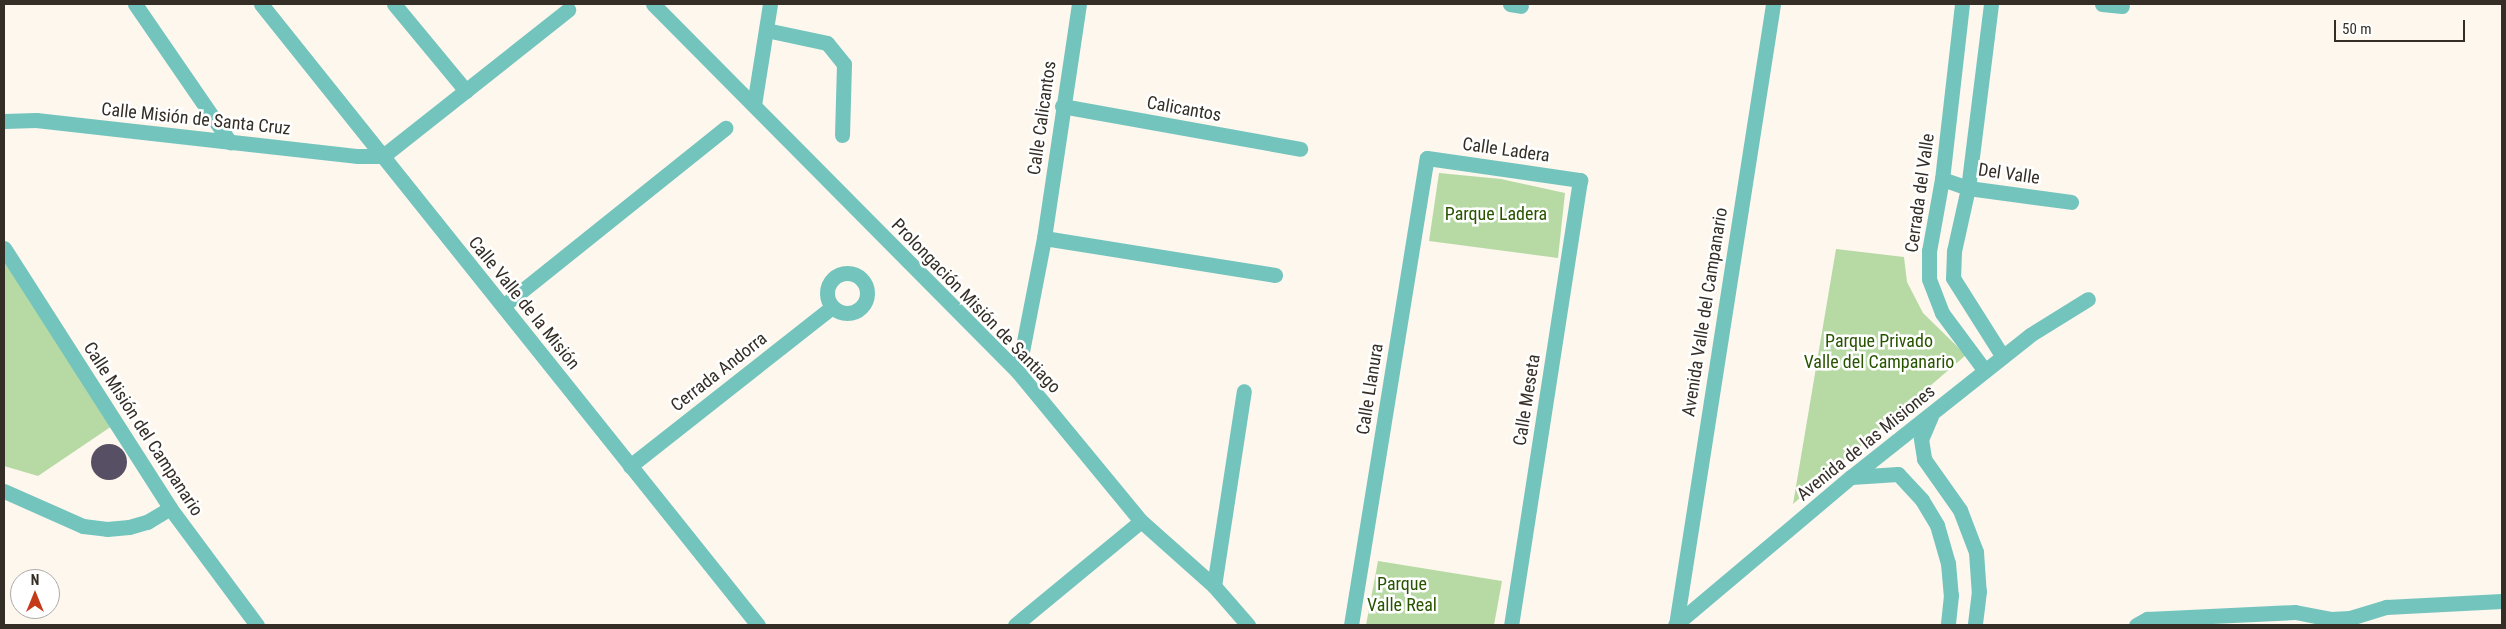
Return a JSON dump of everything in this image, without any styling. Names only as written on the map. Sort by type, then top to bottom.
[{"type":"street","points":[[135,4],[230,142]]},
{"type":"street","name":"Calle Valle de la Misión","points":[[261,4],[758,625]]},
{"type":"street","points":[[394,4],[466,91]]},
{"type":"street","name":"Prolongación Misión de Santiago","points":[[653,4],[1018,372],[1141,521],[1214,586],[1248,625]]},
{"type":"street","points":[[754,105],[770,4]]},
{"type":"street","name":"Calle Calicantos","points":[[1018,372],[1044,238],[1062,106],[1079,4]]},
{"type":"street","name":"Avenida Valle del Campanario","points":[[1675,625],[1773,4]]},
{"type":"street","name":"Cerrada del Valle","points":[[1962,4],[1942,179],[1929,251],[1929,279],[1942,312],[1985,371]]},
{"type":"street","points":[[1991,4],[1968,188],[1954,251],[1953,278],[2003,357]]},
{"type":"street","points":[[2102,4],[2122,6]]},
{"type":"street","points":[[383,156],[568,10]]},
{"type":"street","points":[[766,30],[828,43],[844,64],[842,135]]},
{"type":"street","name":"Calicantos","points":[[1062,106],[1300,149]]},
{"type":"street","name":"Calle Misión de Santa Cruz","points":[[4,121],[36,120],[230,142],[383,156]]},
{"type":"street","points":[[502,306],[725,128]]},
{"type":"street","name":"Calle Ladera","points":[[1427,158],[1580,180]]},
{"type":"street","name":"Calle Llanura","points":[[1351,625],[1427,158]]},
{"type":"street","name":"Del Valle","points":[[1942,179],[1968,188],[2071,202]]},
{"type":"street","name":"Calle Meseta","points":[[1511,625],[1580,180]]},
{"type":"street","points":[[1044,238],[1275,275]]},
{"type":"street","name":"Calle Misión del Campanario","points":[[4,248],[170,508],[257,625]]},
{"type":"street","points":[[1929,279],[1953,278]]},
{"type":"street","name":"Avenida de las Misiones","points":[[1675,625],[1851,477],[2030,335],[2088,299]]},
{"type":"street","name":"Cerrada Andorra","points":[[630,466],[832,307]]},
{"type":"street","points":[[1214,586],[1244,391]]},
{"type":"street","points":[[1933,413],[1921,439],[1924,459],[1958,507],[1976,552],[1978,591],[1975,625]]},
{"type":"street","points":[[1851,477],[1898,474],[1922,500],[1933,519],[1948,563],[1951,596],[1948,625]]},
{"type":"street","points":[[4,491],[83,526],[106,529],[146,522],[170,508]]},
{"type":"street","points":[[1933,519],[1958,507]]},
{"type":"street","points":[[1015,625],[1141,521]]},
{"type":"street","points":[[2136,625],[2147,619],[2295,612],[2330,619],[2350,618],[2386,607],[2502,601]]},
{"type":"green space","name":"Parque Ladera","points":[[1439,173],[1501,179],[1565,193],[1558,258],[1429,241]]},
{"type":"green space","name":"Parque Privado Valle del Campanario","points":[[1836,249],[1904,257],[1907,282],[1923,313],[1966,355],[1793,504]]},
{"type":"green space","points":[[4,260],[112,426],[38,476],[4,466]]},
{"type":"green space","name":"Parque Valle Real","points":[[1378,561],[1502,581],[1494,625],[1366,625]]},
{"type":"building","points":[[109,444],[121,450],[127,462],[121,474],[109,480],[97,474],[91,462],[97,450]]}]
